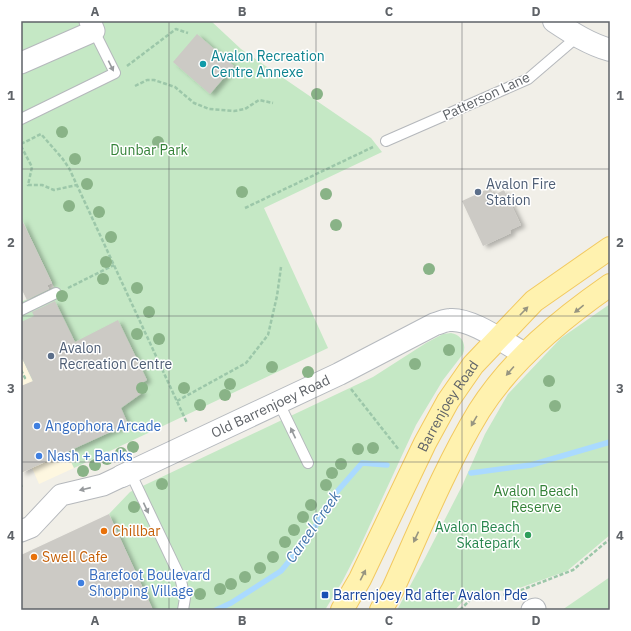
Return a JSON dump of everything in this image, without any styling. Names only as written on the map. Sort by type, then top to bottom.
[{"type":"main road","name":"Barrenjoey Road","points":[[342,610],[360,579],[425,443],[448,401],[473,365],[497,338],[534,301],[610,248]]},
{"type":"main road","name":"Barrenjoey Road","points":[[381,610],[393,589],[448,468],[480,410],[496,388],[525,354],[547,334],[610,285]]},
{"type":"street","points":[[554,21],[577,36],[598,47],[610,50]]},
{"type":"street","points":[[21,63],[92,26]]},
{"type":"street","name":"Old Barrenjoey Road","points":[[21,532],[31,527],[61,495],[103,485],[339,374],[435,324],[450,320],[471,324],[525,354]]},
{"type":"lane","points":[[21,119],[115,73],[92,26]]},
{"type":"lane","name":"Patterson Lane","points":[[386,141],[528,79],[577,36]]},
{"type":"lane","points":[[21,310],[56,293]]},
{"type":"lane","points":[[279,403],[308,463]]},
{"type":"lane","points":[[126,474],[180,578],[185,598],[183,610]]},
{"type":"path","points":[[125,67],[176,29],[188,33]]},
{"type":"path","points":[[134,86],[147,80],[154,80],[175,87],[194,104],[209,109],[234,111],[245,108],[259,100],[273,103]]},
{"type":"path","points":[[77,185],[54,190],[42,185],[28,185],[32,167],[21,145],[41,134],[69,168],[77,185],[196,442]]},
{"type":"path","points":[[245,208],[386,141]]},
{"type":"path","points":[[56,293],[114,265]]},
{"type":"path","points":[[177,401],[246,363],[255,352],[268,335],[277,296],[281,267]]},
{"type":"path","points":[[21,370],[25,378],[21,379]]},
{"type":"path","points":[[339,374],[399,451]]},
{"type":"path","points":[[460,610],[470,600],[480,596],[511,594],[573,570],[604,543],[610,540]]},
{"type":"shaded area","name":"Angophora Arcade","points":[[21,356],[74,468],[39,484],[32,468],[21,473]]},
{"type":"green space","name":"Dunbar Park","points":[[21,21],[211,21],[241,49],[371,138],[382,152],[264,208],[328,348],[74,468],[21,356],[21,302],[54,287],[21,218]]},
{"type":"green space","name":"Avalon Beach Reserve","points":[[610,304],[610,535],[567,571],[511,591],[488,590],[466,598],[455,610],[397,610],[462,486],[485,434],[508,394],[561,338]]},
{"type":"green space","points":[[451,333],[458,336],[464,343],[463,354],[443,380],[416,425],[357,553],[325,610],[153,610],[109,514],[130,492],[373,377],[426,343],[443,334]]},
{"type":"green space","points":[[610,577],[610,610],[562,610]]},
{"type":"building","name":"Avalon Recreation Centre Annexe","points":[[197,34],[234,66],[210,94],[173,62]]},
{"type":"building","points":[[490,188],[494,195],[504,190],[521,225],[510,230],[511,233],[483,246],[462,201]]},
{"type":"building","points":[[21,218],[52,283],[47,285],[49,289],[27,300],[21,288]]},
{"type":"building","points":[[55,301],[75,342],[118,320],[147,380],[137,386],[142,393],[121,408],[128,424],[21,473],[21,386],[33,381],[21,356],[21,322],[34,316],[32,312]]},
{"type":"building","name":"Barefoot Boulevard Shopping Village","points":[[109,514],[153,610],[21,610],[21,555]]},
{"type":"waterway","name":"Careel Creek","points":[[471,473],[531,465],[610,442]]},
{"type":"waterway","name":"Careel Creek","points":[[216,610],[231,603],[281,571],[309,537],[334,495],[362,463],[387,465]]},
{"type":"place","name":"Avalon Recreation Centre Annexe","points":[[203,64]]},
{"type":"place","name":"Avalon Fire Station","points":[[478,192]]},
{"type":"place","name":"Avalon Recreation Centre","points":[[51,356]]},
{"type":"place","name":"Angophora Arcade","points":[[37,426]]},
{"type":"place","name":"Nash + Banks","points":[[39,456]]},
{"type":"place","name":"Chillbar","points":[[104,531]]},
{"type":"place","name":"Avalon Beach Skatepark","points":[[528,535]]},
{"type":"place","name":"Swell Cafe","points":[[34,557]]},
{"type":"place","name":"Barefoot Boulevard Shopping Village","points":[[81,583]]},
{"type":"place","name":"Barrenjoey Rd after Avalon Pde","points":[[325,595]]}]
